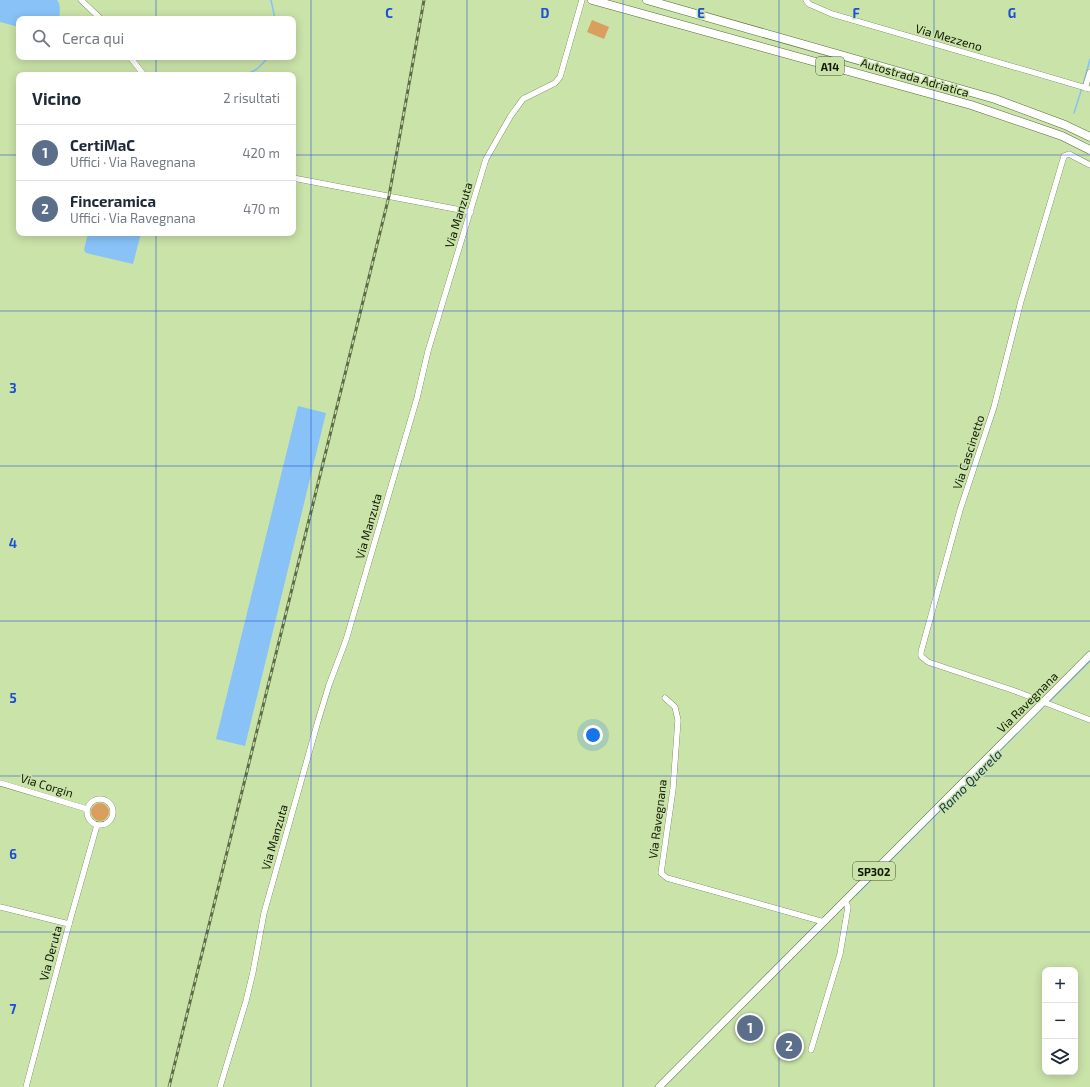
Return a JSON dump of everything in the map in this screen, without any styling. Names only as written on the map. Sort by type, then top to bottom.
[{"type":"highway","name":"Autostrada Adriatica","points":[[647,0],[987,97],[1065,125],[1090,137]]},
{"type":"highway","name":"Autostrada Adriatica","points":[[594,1],[972,105],[1062,136],[1090,150]]},
{"type":"main road","name":"Via Ravegnana","points":[[659,1087],[1090,655]]},
{"type":"street","points":[[81,0],[98,16]]},
{"type":"street","name":"Via Manzuta","points":[[220,1087],[246,1001],[264,913],[318,721],[329,685],[346,640],[486,159],[510,117],[523,100],[555,83],[560,77],[582,0]]},
{"type":"street","name":"Via Mezzeno","points":[[806,0],[809,4],[832,14],[1088,88]]},
{"type":"street","points":[[132,60],[142,72]]},
{"type":"street","points":[[1088,88],[1090,72]]},
{"type":"street","name":"Via Cascinetto","points":[[1042,702],[928,662],[921,656],[921,652],[960,510],[994,407],[1021,301],[1064,156],[1069,154],[1090,165]]},
{"type":"street","points":[[296,179],[471,212]]},
{"type":"street","name":"Via Ravegnana","points":[[665,698],[675,707],[678,720],[673,789],[661,873],[667,878],[824,922]]},
{"type":"street","points":[[1042,702],[1090,720]]},
{"type":"street","name":"Via Corgin","points":[[0,783],[87,809]]},
{"type":"street","points":[[99,798],[111,804],[113,812],[110,820],[104,824],[97,825],[88,817],[87,809],[91,802],[99,798]]},
{"type":"street","name":"Via Deruta","points":[[26,1087],[97,825]]},
{"type":"street","points":[[811,1050],[840,954],[848,907],[845,901]]},
{"type":"street","points":[[0,907],[69,924]]},
{"type":"shaded area","points":[[592,20],[609,27],[604,39],[587,32]]},
{"type":"shaded area","points":[[100,803],[106,806],[109,812],[106,818],[100,821],[94,818],[91,812],[94,806]]},
{"type":"water","points":[[0,0],[57,0],[60,7],[59,16],[16,16],[16,26],[0,22]]},
{"type":"water","points":[[87,236],[140,236],[133,264],[86,253],[84,250]]},
{"type":"water","points":[[298,406],[326,413],[245,746],[216,739]]},
{"type":"waterway","points":[[271,0],[274,16]]},
{"type":"waterway","points":[[1083,85],[1090,59]]},
{"type":"waterway","points":[[252,72],[266,60]]},
{"type":"waterway","points":[[1074,113],[1082,88]]},
{"type":"waterway","name":"Ramo Querela","points":[[1048,703],[1090,661]]},
{"type":"waterway","name":"Ramo Querela","points":[[856,895],[1045,705]]},
{"type":"railway","points":[[169,1087],[389,196],[424,0]]},
{"type":"place","name":"CertiMaC","points":[[750,1028]]},
{"type":"place","name":"Finceramica","points":[[789,1046]]}]
